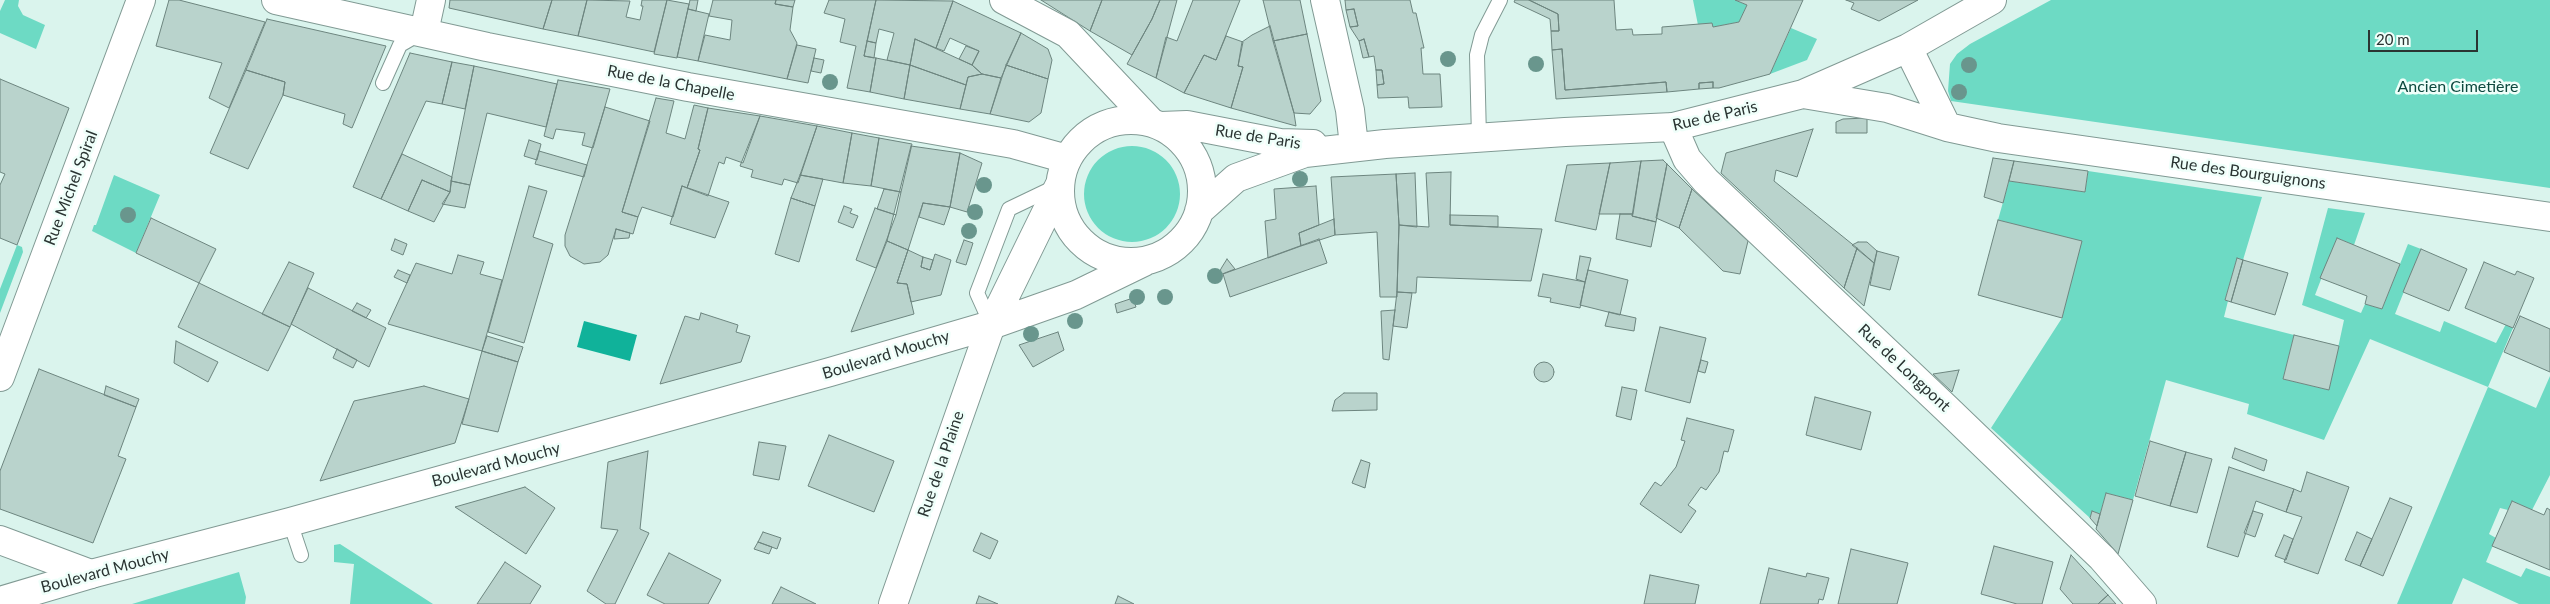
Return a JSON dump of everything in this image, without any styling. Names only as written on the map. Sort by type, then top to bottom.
[{"type":"street","name":"Rue Michel Spiral","points":[[0,377],[141,0]]},
{"type":"street","name":"Rue de la Chapelle","points":[[276,0],[487,47],[688,87],[1013,144],[1064,172]]},
{"type":"street","points":[[424,32],[431,0]]},
{"type":"street","points":[[1004,0],[1068,34],[1156,124],[1185,144],[1197,164],[1202,188],[1199,211],[1191,229],[1179,244],[1162,256],[1144,262],[1118,262],[1093,252],[1074,234],[1063,211],[1064,172]]},
{"type":"street","points":[[1325,0],[1350,110],[1354,146]]},
{"type":"street","name":"Rue de Paris","points":[[1199,211],[1236,178],[1305,153],[1354,146],[1673,127],[1803,94],[1908,48],[1992,0]]},
{"type":"street","points":[[1908,48],[1947,127]]},
{"type":"street","name":"Rue des Bourguignons","points":[[1803,94],[1887,108],[1947,127],[1998,138],[2550,217]]},
{"type":"street","points":[[991,325],[1064,172],[1081,141],[1099,128],[1121,121],[1156,124]]},
{"type":"street","name":"Rue de Paris","points":[[1156,124],[1187,125],[1280,143],[1354,146]]},
{"type":"street","name":"Rue de Longpont","points":[[1673,127],[1687,159],[1706,181],[2102,558],[2142,604]]},
{"type":"street","name":"Boulevard Mouchy","points":[[0,602],[91,574],[290,522],[830,372],[991,325],[1076,295],[1144,262]]},
{"type":"street","name":"Rue de la Plaine","points":[[893,604],[991,325]]},
{"type":"street","points":[[0,540],[91,574]]},
{"type":"lane","points":[[1479,138],[1477,55],[1482,35],[1500,0]]},
{"type":"lane","points":[[383,83],[400,45],[424,32]]},
{"type":"lane","points":[[991,325],[977,293],[1009,209],[1064,172]]},
{"type":"lane","points":[[290,522],[301,555]]},
{"type":"green space","points":[[5,0],[19,0],[18,6],[23,15],[45,25],[36,49],[0,33],[0,11]]},
{"type":"green space","points":[[1693,0],[1735,0],[1747,5],[1739,22],[1713,27],[1698,25]]},
{"type":"green space","name":"Ancien Cimetière","points":[[2051,0],[2550,0],[2550,188],[1951,101],[1948,91],[1950,64],[1957,54],[1970,44]]},
{"type":"green space","points":[[1791,28],[1817,39],[1807,60],[1770,74]]},
{"type":"green space","points":[[1132,146],[1150,149],[1166,160],[1177,176],[1180,194],[1177,212],[1166,228],[1150,239],[1132,242],[1114,239],[1098,228],[1087,212],[1084,194],[1087,176],[1098,160],[1114,149]]},
{"type":"green space","points":[[2088,171],[2262,197],[2243,260],[2237,258],[2225,300],[2228,301],[2224,317],[2294,335],[2283,379],[2329,390],[2344,320],[2302,305],[2328,208],[2365,213],[2354,245],[2337,238],[2315,295],[2361,313],[2365,304],[2382,309],[2408,244],[2421,249],[2395,314],[2440,332],[2444,321],[2496,343],[2506,324],[2513,328],[2488,387],[2370,339],[2324,440],[2247,414],[2249,404],[2166,380],[2133,500],[2106,493],[2100,514],[2092,511],[2090,518],[1991,428],[2062,318],[2081,241],[1998,220],[2009,181],[2085,192]]},
{"type":"green space","points":[[114,175],[160,195],[136,253],[92,231],[94,225],[96,225]]},
{"type":"green space","points":[[17,245],[22,247],[23,252],[0,313],[0,289]]},
{"type":"green space","points":[[2550,376],[2550,475],[2532,510],[2512,501],[2508,510],[2500,508],[2489,534],[2496,538],[2486,562],[2521,577],[2526,568],[2550,577],[2550,604],[2519,604],[2463,578],[2452,604],[2397,604],[2488,387],[2536,408]]},
{"type":"green space","points":[[340,544],[433,604],[350,604],[354,564],[334,562],[334,545]]},
{"type":"green space","points":[[239,572],[246,597],[245,604],[132,604]]},
{"type":"shaded area","points":[[584,321],[637,335],[630,361],[577,347]]},
{"type":"building","points":[[169,0],[179,0],[265,22],[229,108],[209,98],[222,63],[156,46]]},
{"type":"building","points":[[450,0],[552,0],[543,29],[449,8]]},
{"type":"building","points":[[552,0],[587,0],[578,36],[543,29]]},
{"type":"building","points":[[587,0],[630,1],[626,17],[640,20],[643,6],[641,6],[642,0],[667,0],[654,52],[578,36]]},
{"type":"building","points":[[667,0],[689,4],[677,58],[654,54]]},
{"type":"building","points":[[690,0],[698,0],[696,11],[688,9]]},
{"type":"building","points":[[713,0],[776,0],[775,4],[793,7],[790,30],[797,43],[787,79],[698,61],[705,35],[730,40],[732,20],[709,16]]},
{"type":"building","points":[[776,0],[795,0],[793,7],[775,4]]},
{"type":"building","points":[[829,0],[876,0],[864,56],[876,58],[870,92],[847,88],[856,46],[840,42],[845,19],[824,13]]},
{"type":"building","points":[[876,0],[953,1],[936,48],[915,39],[910,65],[887,60],[894,33],[879,29],[876,43],[867,41]]},
{"type":"building","points":[[1041,0],[1102,0],[1090,31]]},
{"type":"building","points":[[1102,0],[1160,0],[1132,55],[1090,31]]},
{"type":"building","points":[[1160,0],[1177,0],[1156,78],[1127,64],[1152,19]]},
{"type":"building","points":[[1193,0],[1240,0],[1216,60],[1204,55],[1184,93],[1156,78],[1166,37],[1177,41]]},
{"type":"building","points":[[1263,0],[1300,0],[1307,34],[1273,41]]},
{"type":"building","points":[[1345,0],[1410,0],[1413,13],[1416,13],[1424,48],[1421,48],[1423,74],[1440,74],[1442,107],[1409,108],[1408,97],[1378,98],[1377,85],[1384,84],[1382,70],[1376,70],[1374,56],[1369,57],[1364,39],[1359,41],[1350,27],[1358,26],[1354,9],[1346,10]]},
{"type":"building","points":[[1515,0],[1529,0],[1558,14],[1559,31],[1551,31],[1550,19],[1514,2]]},
{"type":"building","points":[[1529,0],[1614,0],[1616,30],[1632,29],[1633,35],[1662,34],[1662,27],[1712,23],[1713,27],[1739,22],[1747,5],[1735,0],[1803,0],[1770,74],[1719,88],[1713,88],[1713,82],[1699,83],[1699,89],[1667,92],[1666,82],[1565,90],[1562,49],[1552,50],[1551,31],[1559,31],[1558,14]]},
{"type":"building","points":[[1846,0],[1918,0],[1879,21],[1851,9],[1854,3]]},
{"type":"building","points":[[953,1],[1021,33],[1001,78],[982,74],[972,65],[979,51],[950,38],[944,51],[936,48]]},
{"type":"building","points":[[688,9],[709,14],[698,61],[677,57]]},
{"type":"building","points":[[1354,9],[1358,26],[1350,27],[1346,10]]},
{"type":"building","points":[[267,19],[386,46],[352,128],[343,124],[345,114],[283,95],[285,82],[246,70]]},
{"type":"building","points":[[1270,26],[1296,126],[1231,108],[1243,67],[1238,66],[1242,42]]},
{"type":"building","points":[[1021,33],[1048,49],[1052,60],[1048,79],[1006,65]]},
{"type":"building","points":[[1307,34],[1321,101],[1310,114],[1294,113],[1273,41]]},
{"type":"building","points":[[1226,36],[1243,42],[1238,66],[1243,67],[1231,108],[1184,93],[1204,55],[1216,60]]},
{"type":"building","points":[[915,39],[972,65],[982,74],[968,77],[966,85],[910,65]]},
{"type":"building","points":[[1364,39],[1369,57],[1363,58],[1359,41]]},
{"type":"building","points":[[867,41],[876,43],[874,58],[864,56]]},
{"type":"building","points":[[797,45],[816,49],[808,83],[787,79]]},
{"type":"building","points":[[966,46],[979,51],[972,65],[959,59]]},
{"type":"building","points":[[1562,49],[1565,90],[1666,82],[1667,92],[1556,99],[1552,50]]},
{"type":"building","points":[[410,53],[452,62],[442,104],[426,101],[381,199],[353,187]]},
{"type":"building","points":[[814,58],[824,60],[821,73],[811,71]]},
{"type":"building","points":[[876,58],[910,65],[904,99],[870,92]]},
{"type":"building","points":[[452,62],[474,66],[465,109],[442,104]]},
{"type":"building","points":[[910,65],[966,85],[960,109],[904,99]]},
{"type":"building","points":[[1006,65],[1048,79],[1041,113],[1029,122],[990,114]]},
{"type":"building","points":[[474,66],[557,84],[546,127],[487,113],[470,185],[451,181]]},
{"type":"building","points":[[246,70],[285,82],[283,95],[248,169],[210,153]]},
{"type":"building","points":[[1376,70],[1382,70],[1384,84],[1377,85]]},
{"type":"building","points":[[982,74],[1001,78],[990,114],[960,109],[968,77]]},
{"type":"building","points":[[0,79],[69,108],[17,245],[0,238],[0,185],[5,174],[0,172]]},
{"type":"building","points":[[558,80],[610,89],[593,148],[582,145],[585,133],[556,129],[553,139],[544,136]]},
{"type":"building","points":[[1713,82],[1713,88],[1699,89],[1699,83]]},
{"type":"building","points":[[656,98],[674,101],[666,133],[685,139],[694,105],[708,108],[698,149],[700,150],[687,188],[682,186],[673,217],[642,207],[638,217],[622,212]]},
{"type":"building","points":[[605,107],[650,121],[622,212],[638,217],[633,234],[616,229],[608,255],[600,262],[584,264],[570,256],[565,246],[565,235]]},
{"type":"building","points":[[708,108],[760,116],[743,163],[726,157],[724,164],[719,162],[708,196],[687,188],[700,150],[698,149]]},
{"type":"building","points":[[760,116],[817,126],[798,183],[784,179],[782,185],[751,177],[753,170],[740,166]]},
{"type":"building","points":[[1867,118],[1867,133],[1836,133],[1836,122],[1843,119]]},
{"type":"building","points":[[817,126],[852,133],[843,183],[800,175]]},
{"type":"building","points":[[1813,129],[1797,177],[1776,170],[1774,181],[1857,248],[1844,288],[1721,173],[1726,153]]},
{"type":"building","points":[[852,133],[879,138],[871,186],[843,183]]},
{"type":"building","points":[[879,138],[912,144],[901,192],[871,186]]},
{"type":"building","points":[[529,140],[541,144],[537,160],[524,156]]},
{"type":"building","points":[[911,146],[960,153],[950,207],[923,203],[908,250],[887,241]]},
{"type":"building","points":[[539,151],[587,165],[584,177],[535,164]]},
{"type":"building","points":[[960,153],[982,163],[967,212],[950,207]]},
{"type":"building","points":[[402,154],[452,177],[450,192],[422,180],[408,211],[381,199]]},
{"type":"building","points":[[1993,158],[2014,161],[2003,203],[1984,197]]},
{"type":"building","points":[[1663,160],[1667,164],[1656,222],[1632,216],[1641,161]]},
{"type":"building","points":[[1641,161],[1633,214],[1599,214],[1610,163]]},
{"type":"building","points":[[2014,161],[2088,171],[2085,192],[2009,181]]},
{"type":"building","points":[[1610,163],[1596,230],[1555,221],[1567,165]]},
{"type":"building","points":[[1667,164],[1692,189],[1679,228],[1656,218]]},
{"type":"building","points":[[1451,172],[1450,225],[1542,229],[1531,281],[1417,277],[1416,293],[1397,292],[1399,225],[1429,227],[1426,173]]},
{"type":"building","points":[[1415,173],[1417,227],[1399,225],[1396,174]]},
{"type":"building","points":[[1396,174],[1399,225],[1397,297],[1380,297],[1377,232],[1335,235],[1331,177]]},
{"type":"building","points":[[800,175],[823,179],[815,206],[791,198]]},
{"type":"building","points":[[422,180],[450,192],[434,222],[408,211]]},
{"type":"building","points":[[451,181],[470,185],[465,208],[442,204],[450,192]]},
{"type":"building","points":[[529,186],[547,191],[533,237],[553,244],[524,343],[488,332]]},
{"type":"building","points":[[682,186],[729,202],[715,238],[670,224]]},
{"type":"building","points":[[1316,186],[1319,225],[1299,233],[1301,246],[1268,258],[1265,221],[1276,219],[1274,189]]},
{"type":"building","points":[[884,189],[901,192],[896,215],[877,209]]},
{"type":"building","points":[[1692,189],[1748,241],[1740,274],[1723,271],[1679,228]]},
{"type":"building","points":[[791,198],[815,206],[799,262],[775,254]]},
{"type":"building","points":[[923,203],[950,207],[944,225],[919,217]]},
{"type":"building","points":[[844,206],[852,209],[850,213],[858,216],[853,228],[838,222]]},
{"type":"building","points":[[875,208],[896,215],[876,268],[856,260]]},
{"type":"building","points":[[1620,214],[1633,214],[1632,216],[1656,222],[1651,247],[1616,239]]},
{"type":"building","points":[[1450,215],[1498,216],[1498,227],[1450,225]]},
{"type":"building","points":[[151,218],[216,249],[199,283],[136,253]]},
{"type":"building","points":[[1334,219],[1335,235],[1301,246],[1299,233]]},
{"type":"building","points":[[1998,220],[2082,241],[2062,318],[1978,295]]},
{"type":"building","points":[[616,229],[630,233],[629,238],[614,239]]},
{"type":"building","points":[[2337,238],[2400,264],[2382,309],[2365,304],[2367,296],[2320,278]]},
{"type":"building","points":[[395,239],[407,244],[403,255],[391,250]]},
{"type":"building","points":[[1319,239],[1327,263],[1230,297],[1223,274]]},
{"type":"building","points":[[964,240],[973,243],[966,265],[956,262]]},
{"type":"building","points":[[887,241],[908,250],[897,283],[907,284],[914,314],[851,332]]},
{"type":"building","points":[[1858,242],[1867,242],[1877,251],[1874,263],[1852,245]]},
{"type":"building","points":[[1857,248],[1874,263],[1864,306],[1844,288]]},
{"type":"building","points":[[2421,249],[2467,269],[2449,311],[2403,292]]},
{"type":"building","points":[[908,250],[923,257],[921,267],[930,270],[935,254],[951,260],[941,295],[911,302],[907,284],[897,283]]},
{"type":"building","points":[[1877,251],[1899,257],[1890,290],[1870,285]]},
{"type":"building","points":[[458,255],[484,262],[480,274],[502,280],[482,351],[388,324],[416,263],[452,274]]},
{"type":"building","points":[[1580,256],[1591,258],[1585,282],[1576,279]]},
{"type":"building","points":[[923,257],[933,260],[930,270],[921,267]]},
{"type":"building","points":[[2237,258],[2243,260],[2231,302],[2225,300]]},
{"type":"building","points":[[1227,259],[1235,269],[1217,276],[1222,267]]},
{"type":"building","points":[[2243,260],[2288,273],[2275,315],[2231,302]]},
{"type":"building","points":[[289,262],[314,273],[290,327],[262,314]]},
{"type":"building","points":[[2484,262],[2515,275],[2517,271],[2534,278],[2513,328],[2465,308]]},
{"type":"building","points":[[398,270],[410,275],[407,283],[394,277]]},
{"type":"building","points":[[1588,270],[1628,280],[1620,315],[1580,305]]},
{"type":"building","points":[[1543,274],[1585,282],[1580,308],[1550,302],[1551,298],[1538,296]]},
{"type":"building","points":[[199,283],[290,327],[268,371],[178,327]]},
{"type":"building","points":[[308,288],[386,328],[369,367],[291,324]]},
{"type":"building","points":[[1397,292],[1412,293],[1407,328],[1393,326]]},
{"type":"building","points":[[1133,298],[1136,307],[1117,313],[1115,304]]},
{"type":"building","points":[[357,303],[371,310],[366,318],[352,311]]},
{"type":"building","points":[[1395,310],[1389,360],[1383,359],[1381,311]]},
{"type":"building","points":[[1609,312],[1636,318],[1634,331],[1605,326]]},
{"type":"building","points":[[701,313],[738,325],[736,332],[750,336],[741,362],[660,384],[685,316],[699,320]]},
{"type":"building","points":[[2520,316],[2550,329],[2550,372],[2504,352]]},
{"type":"building","points":[[1660,327],[1706,338],[1690,403],[1645,391]]},
{"type":"building","points":[[1058,332],[1064,350],[1033,367],[1019,345]]},
{"type":"building","points":[[2294,335],[2339,346],[2329,390],[2283,379]]},
{"type":"building","points":[[487,336],[523,347],[518,362],[482,351]]},
{"type":"building","points":[[176,341],[218,362],[208,382],[174,363]]},
{"type":"building","points":[[337,349],[357,360],[353,368],[333,358]]},
{"type":"building","points":[[482,351],[518,362],[498,432],[462,424]]},
{"type":"building","points":[[1701,360],[1708,362],[1705,373],[1698,371]]},
{"type":"building","points":[[1544,362],[1551,365],[1554,372],[1551,379],[1544,382],[1537,379],[1534,372],[1537,365]]},
{"type":"building","points":[[39,369],[136,407],[118,456],[126,459],[93,543],[0,509],[0,471]]},
{"type":"building","points":[[1959,370],[1952,392],[1933,374]]},
{"type":"building","points":[[106,386],[139,399],[136,407],[104,395]]},
{"type":"building","points":[[424,386],[469,399],[455,443],[320,481],[354,401]]},
{"type":"building","points":[[1622,387],[1637,390],[1631,420],[1616,416]]},
{"type":"building","points":[[1344,393],[1377,393],[1377,410],[1332,411],[1335,400]]},
{"type":"building","points":[[1815,397],[1871,412],[1861,450],[1806,435]]},
{"type":"building","points":[[1687,418],[1734,430],[1728,452],[1724,451],[1719,472],[1706,490],[1701,487],[1688,505],[1696,511],[1681,533],[1640,504],[1655,482],[1661,486],[1676,467],[1685,441],[1681,440]]},
{"type":"building","points":[[829,435],[894,461],[874,512],[808,486]]},
{"type":"building","points":[[2150,441],[2186,452],[2170,506],[2135,496]]},
{"type":"building","points":[[759,442],[786,446],[779,480],[753,475]]},
{"type":"building","points":[[2235,448],[2267,460],[2264,471],[2232,458]]},
{"type":"building","points":[[648,451],[640,529],[649,533],[615,604],[606,604],[587,591],[618,530],[601,528],[608,462]]},
{"type":"building","points":[[2186,452],[2212,459],[2197,513],[2170,506]]},
{"type":"building","points":[[1361,460],[1370,463],[1365,488],[1352,483]]},
{"type":"building","points":[[2229,467],[2294,489],[2286,512],[2256,501],[2238,557],[2207,547]]},
{"type":"building","points":[[2307,472],[2349,487],[2318,574],[2284,562],[2302,517],[2286,512],[2294,489],[2301,492]]},
{"type":"building","points":[[525,487],[555,508],[526,554],[455,507]]},
{"type":"building","points":[[2106,493],[2133,500],[2118,554],[2096,529]]},
{"type":"building","points":[[2390,498],[2412,507],[2383,576],[2360,566]]},
{"type":"building","points":[[2512,501],[2544,515],[2547,508],[2550,510],[2550,570],[2492,546]]},
{"type":"building","points":[[2092,511],[2100,514],[2097,526],[2090,518]]},
{"type":"building","points":[[2253,511],[2263,514],[2255,537],[2244,533]]},
{"type":"building","points":[[763,532],[781,538],[777,549],[758,542]]},
{"type":"building","points":[[2357,532],[2372,539],[2360,566],[2345,560]]},
{"type":"building","points":[[981,533],[998,541],[990,559],[973,551]]},
{"type":"building","points":[[2284,535],[2293,539],[2286,560],[2275,556]]},
{"type":"building","points":[[758,542],[772,547],[769,554],[754,549]]},
{"type":"building","points":[[1994,546],[2053,562],[2042,604],[2017,604],[1981,594]]},
{"type":"building","points":[[1851,549],[1908,563],[1897,604],[1838,604]]},
{"type":"building","points":[[669,553],[721,580],[708,604],[665,604],[647,595]]},
{"type":"building","points":[[2071,555],[2108,595],[2098,604],[2073,604],[2060,589]]},
{"type":"building","points":[[505,562],[541,586],[530,604],[477,604]]},
{"type":"building","points":[[1769,568],[1806,577],[1807,573],[1829,578],[1823,600],[1819,599],[1818,604],[1760,604]]},
{"type":"building","points":[[1650,575],[1699,585],[1695,604],[1644,604]]},
{"type":"building","points":[[781,587],[816,604],[772,604]]},
{"type":"building","points":[[2108,595],[2116,604],[2098,604]]},
{"type":"building","points":[[979,596],[998,604],[976,604]]},
{"type":"building","points":[[1118,596],[1134,604],[1115,604]]}]
